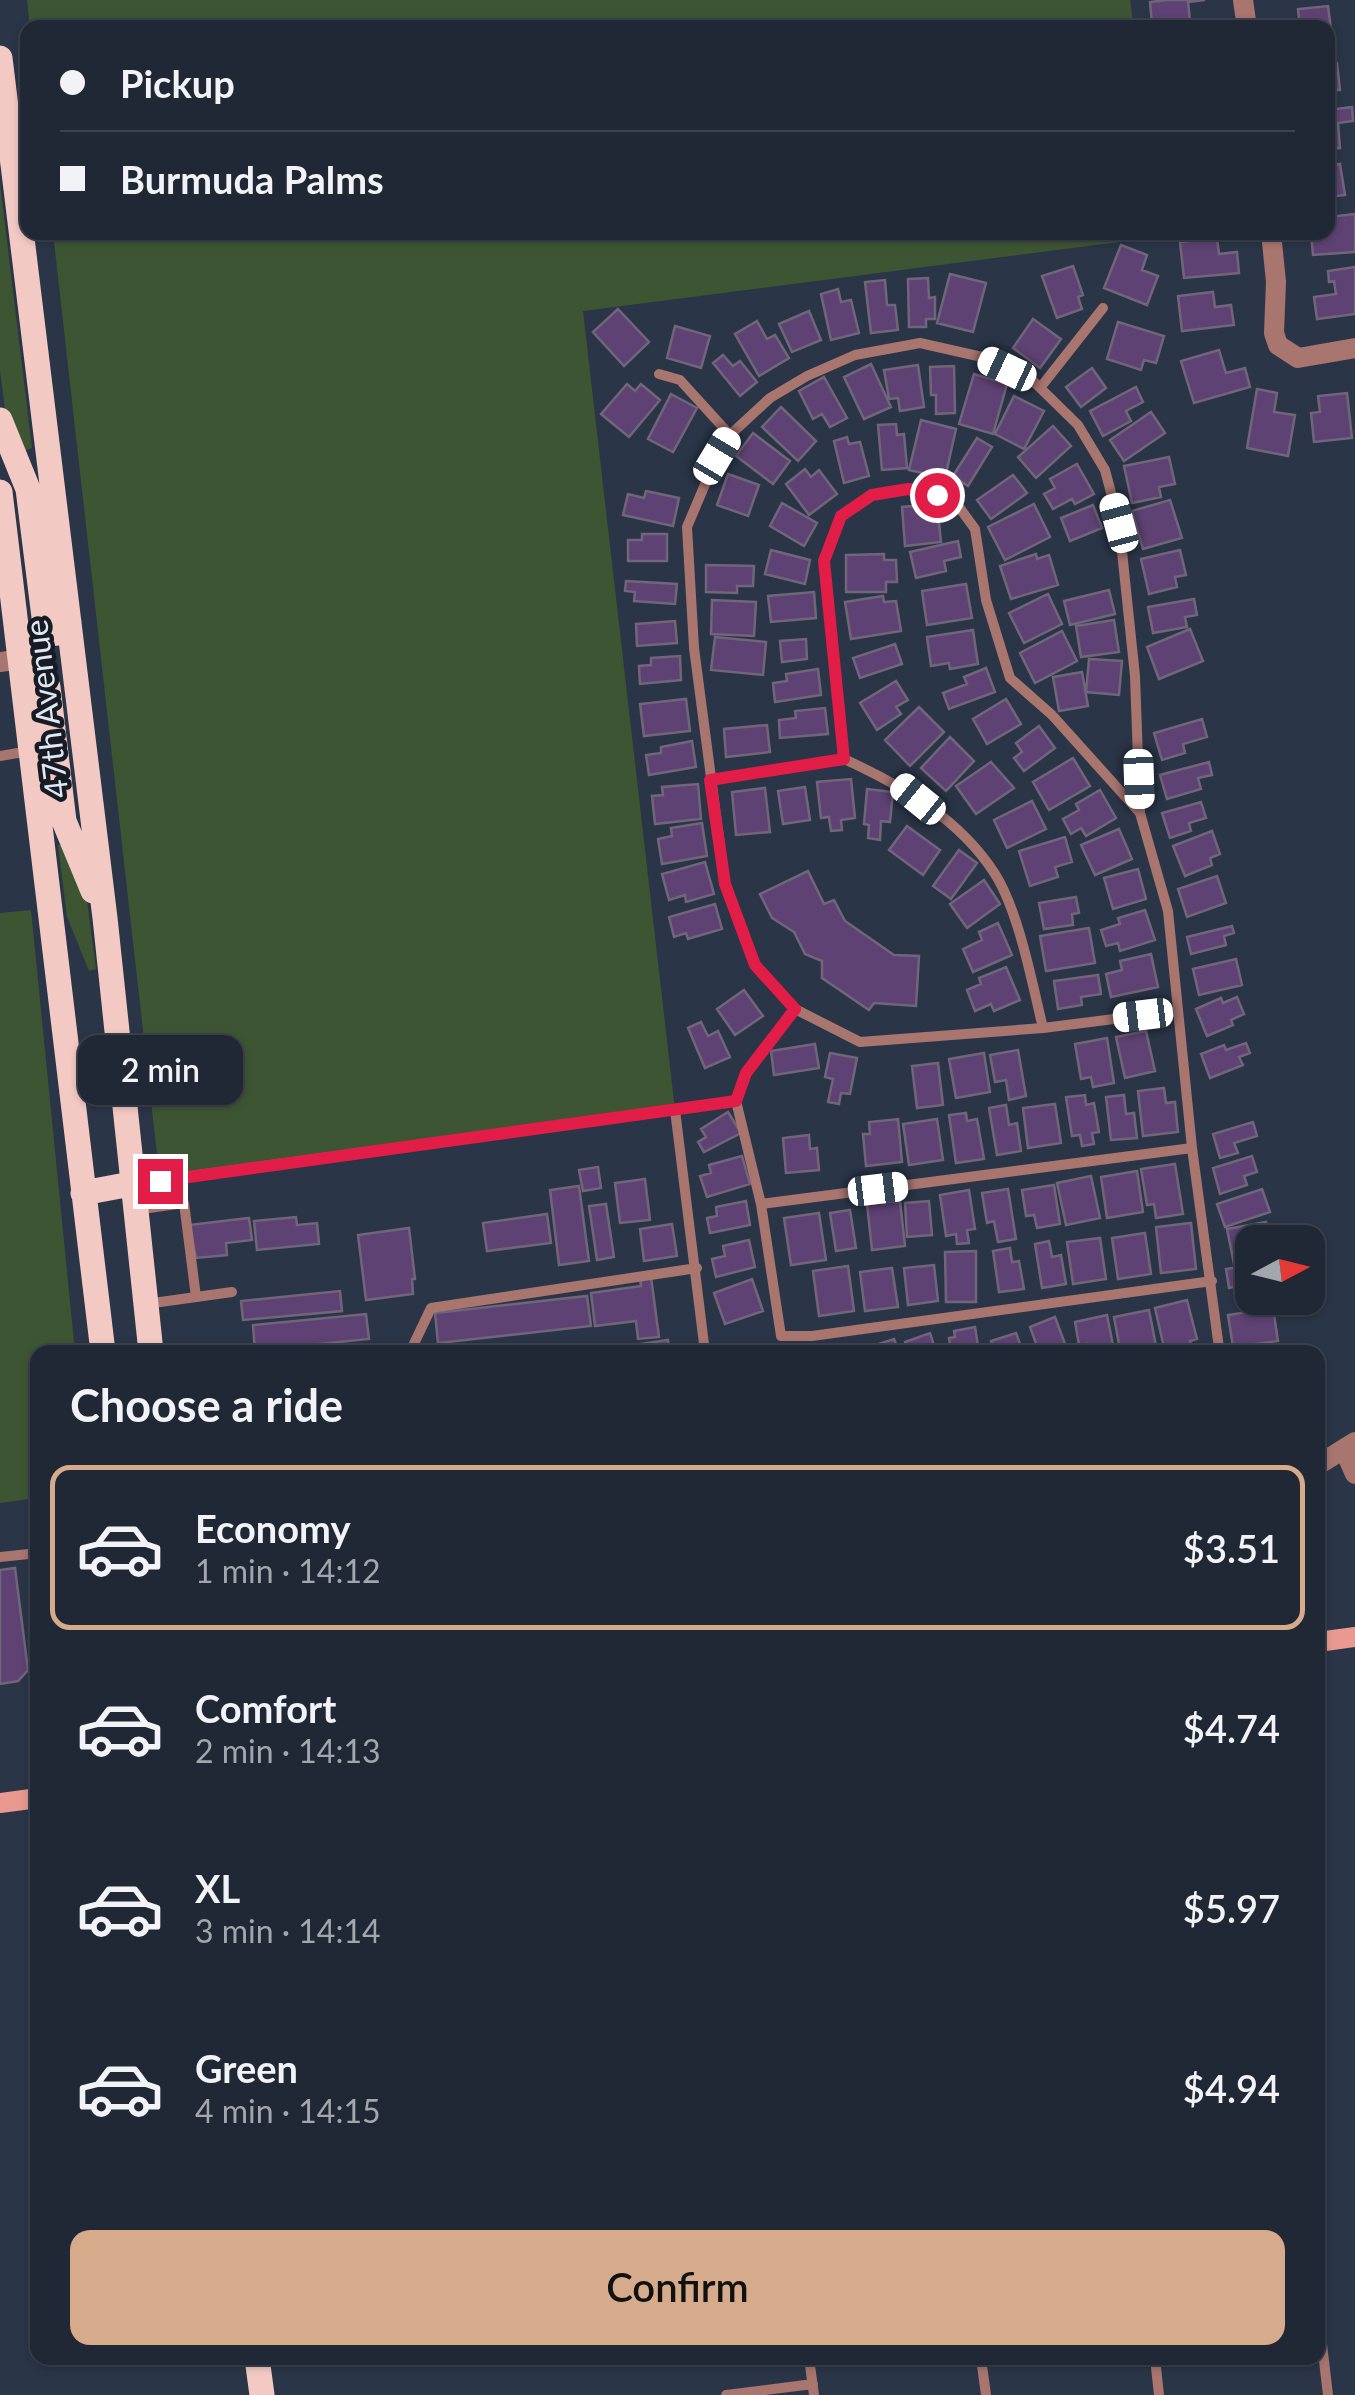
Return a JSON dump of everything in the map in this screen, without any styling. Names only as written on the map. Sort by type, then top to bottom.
[{"type":"main road","name":"47th Avenue","points":[[0,58],[20,221]]},
{"type":"main road","name":"47th Avenue","points":[[22,240],[105,918],[149,1345]]},
{"type":"main road","points":[[0,420],[28,489],[45,625],[49,634],[57,635],[64,632],[69,622]]},
{"type":"main road","name":"47th Avenue","points":[[1,508],[10,661],[32,751],[102,1345]]},
{"type":"main road","points":[[10,661],[38,670],[48,687],[64,821],[105,918]]},
{"type":"main road","points":[[83,1193],[132,1197]]},
{"type":"main road","points":[[1325,1641],[1355,1637]]},
{"type":"main road","points":[[0,1803],[30,1799]]},
{"type":"main road","points":[[259,2365],[262,2395]]},
{"type":"street","points":[[1271,240],[1276,282],[1274,333],[1278,344],[1298,358],[1355,348]]},
{"type":"street","points":[[1325,1462],[1350,1446],[1355,1474]]},
{"type":"lane","points":[[1040,388],[1103,308]]},
{"type":"lane","points":[[1177,1011],[1043,1028],[860,1042],[795,1009],[755,965],[725,884],[694,648],[687,527],[730,435],[770,398],[855,355],[920,343],[982,357],[1033,381],[1078,425],[1106,470],[1119,523],[1136,676],[1140,813],[1168,911],[1192,1148],[1220,1345]]},
{"type":"lane","points":[[658,374],[680,380],[730,435]]},
{"type":"lane","points":[[844,759],[824,561],[841,516],[872,495],[908,489],[937,495],[959,507],[975,530],[986,600],[1010,678],[1052,715],[1140,813]]},
{"type":"lane","points":[[0,756],[32,751]]},
{"type":"lane","points":[[710,780],[844,759],[902,786],[964,836],[996,875],[1024,946],[1043,1028]]},
{"type":"lane","points":[[795,1009],[746,1073],[736,1101],[761,1204],[781,1336],[812,1336],[1212,1281]]},
{"type":"lane","points":[[132,1197],[736,1101]]},
{"type":"lane","points":[[674,1110],[704,1345]]},
{"type":"lane","points":[[761,1204],[1192,1148]]},
{"type":"lane","points":[[132,1197],[184,1203],[196,1297]]},
{"type":"lane","points":[[415,1345],[431,1308],[696,1268]]},
{"type":"lane","points":[[145,1304],[232,1292]]},
{"type":"lane","points":[[0,1558],[30,1554]]},
{"type":"lane","points":[[982,2365],[986,2395]]},
{"type":"lane","points":[[1156,2365],[1160,2395]]},
{"type":"lane","points":[[1324,2365],[1328,2395]]},
{"type":"lane","points":[[726,2395],[814,2389]]},
{"type":"green space","points":[[27,0],[1130,0],[1133,20],[29,20]]},
{"type":"green space","points":[[0,183],[32,448],[22,452],[5,410],[0,370]]},
{"type":"green space","points":[[54,240],[1136,240],[583,311],[675,1110],[160,1181]]},
{"type":"green space","points":[[65,844],[87,900],[96,969],[89,971],[67,917],[58,845]]},
{"type":"green space","points":[[31,910],[74,1345],[30,1345],[30,1499],[0,1503],[0,913]]},
{"type":"building","points":[[1205,0],[1188,2],[1190,20],[1152,20],[1150,2]]},
{"type":"building","points":[[1328,6],[1330,20],[1299,20],[1298,9]]},
{"type":"building","points":[[1337,63],[1340,90],[1335,90]]},
{"type":"building","points":[[1352,107],[1353,121],[1338,123],[1340,148],[1335,148],[1335,109]]},
{"type":"building","points":[[1340,164],[1345,195],[1335,196],[1335,165]]},
{"type":"building","points":[[1355,214],[1355,252],[1313,255],[1312,240],[1335,240],[1335,216]]},
{"type":"building","points":[[1217,240],[1219,254],[1237,252],[1239,273],[1184,278],[1180,242]]},
{"type":"building","points":[[1121,245],[1147,255],[1142,270],[1158,276],[1147,305],[1104,288]]},
{"type":"building","points":[[1073,266],[1083,295],[1078,297],[1082,309],[1057,318],[1042,276]]},
{"type":"building","points":[[1355,267],[1355,314],[1317,319],[1314,297],[1336,294],[1328,271]]},
{"type":"building","points":[[950,274],[986,283],[973,332],[937,323]]},
{"type":"building","points":[[928,278],[929,298],[935,297],[935,319],[926,319],[926,327],[909,327],[908,279]]},
{"type":"building","points":[[885,280],[887,305],[895,305],[898,330],[871,333],[865,282]]},
{"type":"building","points":[[838,289],[841,302],[851,300],[859,333],[831,340],[821,294]]},
{"type":"building","points":[[1213,292],[1215,307],[1231,305],[1234,325],[1182,331],[1178,296]]},
{"type":"building","points":[[618,309],[649,342],[624,366],[593,332]]},
{"type":"building","points":[[809,311],[821,340],[792,352],[779,324]]},
{"type":"building","points":[[1033,319],[1061,339],[1040,368],[1013,348]]},
{"type":"building","points":[[757,321],[767,339],[775,335],[789,358],[759,376],[735,334]]},
{"type":"building","points":[[1118,322],[1164,336],[1156,363],[1144,360],[1141,370],[1107,359]]},
{"type":"building","points":[[675,326],[710,336],[701,368],[667,358]]},
{"type":"building","points":[[1219,350],[1226,373],[1245,368],[1250,387],[1194,403],[1181,361]]},
{"type":"building","points":[[723,355],[733,366],[740,361],[757,382],[740,396],[713,363]]},
{"type":"building","points":[[871,364],[891,407],[864,419],[844,377]]},
{"type":"building","points":[[918,365],[924,407],[900,411],[898,398],[889,399],[884,370]]},
{"type":"building","points":[[954,366],[955,413],[936,414],[930,367]]},
{"type":"building","points":[[1092,368],[1106,388],[1081,407],[1066,387]]},
{"type":"building","points":[[974,374],[1007,384],[993,434],[959,424]]},
{"type":"building","points":[[824,377],[847,418],[830,427],[822,414],[813,419],[799,391]]},
{"type":"building","points":[[627,384],[635,391],[641,384],[660,400],[629,437],[601,414]]},
{"type":"building","points":[[1136,387],[1143,402],[1126,411],[1131,421],[1103,436],[1090,411]]},
{"type":"building","points":[[1257,389],[1277,393],[1274,412],[1295,415],[1288,456],[1247,448]]},
{"type":"building","points":[[1347,393],[1352,438],[1314,442],[1311,413],[1320,412],[1318,396]]},
{"type":"building","points":[[671,394],[697,408],[673,452],[648,439]]},
{"type":"building","points":[[1014,396],[1044,411],[1024,449],[995,434]]},
{"type":"building","points":[[781,407],[816,441],[798,461],[762,427]]},
{"type":"building","points":[[1151,412],[1165,433],[1124,461],[1110,440]]},
{"type":"building","points":[[921,420],[956,429],[945,478],[909,470]]},
{"type":"building","points":[[896,424],[897,435],[904,434],[907,468],[882,470],[878,425]]},
{"type":"building","points":[[1053,426],[1071,446],[1036,478],[1018,457]]},
{"type":"building","points":[[753,433],[790,461],[773,484],[736,456]]},
{"type":"building","points":[[847,437],[849,444],[860,442],[869,476],[844,483],[834,441]]},
{"type":"building","points":[[977,438],[992,447],[968,486],[953,476]]},
{"type":"building","points":[[1169,457],[1175,484],[1159,487],[1161,497],[1132,503],[1124,466]]},
{"type":"building","points":[[1077,464],[1094,494],[1053,509],[1044,494],[1055,488],[1050,479]]},
{"type":"building","points":[[805,469],[811,477],[819,470],[837,494],[809,515],[786,484]]},
{"type":"building","points":[[728,474],[759,485],[748,516],[717,505]]},
{"type":"building","points":[[1013,475],[1027,493],[991,519],[977,500]]},
{"type":"building","points":[[646,491],[679,498],[673,526],[623,515],[628,494],[644,498]]},
{"type":"building","points":[[1170,500],[1182,538],[1143,549],[1132,511]]},
{"type":"building","points":[[782,503],[817,523],[804,546],[770,526]]},
{"type":"building","points":[[937,504],[941,542],[905,546],[902,507]]},
{"type":"building","points":[[1034,504],[1050,537],[1005,560],[988,527]]},
{"type":"building","points":[[1093,505],[1102,528],[1070,541],[1061,518]]},
{"type":"building","points":[[642,534],[667,534],[667,561],[628,561],[628,540],[642,540]]},
{"type":"building","points":[[958,541],[961,557],[944,561],[946,571],[916,578],[910,552]]},
{"type":"building","points":[[771,550],[810,560],[805,584],[765,574]]},
{"type":"building","points":[[1180,550],[1186,575],[1175,577],[1177,587],[1149,594],[1141,559]]},
{"type":"building","points":[[884,554],[884,560],[896,560],[897,582],[886,582],[886,592],[846,592],[846,555]]},
{"type":"building","points":[[1036,554],[1037,559],[1049,555],[1058,585],[1011,599],[1000,566]]},
{"type":"building","points":[[706,565],[754,566],[753,586],[737,586],[737,593],[706,592]]},
{"type":"building","points":[[626,581],[677,584],[675,604],[634,601],[635,592],[625,591]]},
{"type":"building","points":[[966,584],[972,618],[927,625],[922,591]]},
{"type":"building","points":[[1109,590],[1115,614],[1070,625],[1064,601]]},
{"type":"building","points":[[814,592],[816,618],[771,622],[768,596]]},
{"type":"building","points":[[1048,594],[1062,624],[1024,643],[1009,613]]},
{"type":"building","points":[[883,596],[884,602],[896,601],[901,631],[851,639],[845,602]]},
{"type":"building","points":[[1194,599],[1197,615],[1185,617],[1187,627],[1153,633],[1148,607]]},
{"type":"building","points":[[712,600],[756,602],[754,636],[711,634]]},
{"type":"building","points":[[1114,620],[1119,652],[1081,657],[1076,626]]},
{"type":"building","points":[[675,621],[677,643],[637,646],[636,624]]},
{"type":"building","points":[[1190,629],[1203,661],[1159,679],[1147,647]]},
{"type":"building","points":[[973,630],[978,664],[950,669],[949,663],[931,666],[927,637]]},
{"type":"building","points":[[1062,631],[1077,661],[1035,683],[1020,653]]},
{"type":"building","points":[[715,637],[766,642],[763,675],[711,670]]},
{"type":"building","points":[[806,639],[807,659],[782,662],[780,641]]},
{"type":"building","points":[[895,644],[902,664],[860,678],[853,658]]},
{"type":"building","points":[[680,656],[681,680],[640,684],[639,666],[651,665],[651,658]]},
{"type":"building","points":[[1089,659],[1122,661],[1119,695],[1086,692]]},
{"type":"building","points":[[986,668],[995,692],[949,709],[943,693],[967,684],[964,677]]},
{"type":"building","points":[[818,669],[821,695],[775,702],[773,683],[787,681],[786,674]]},
{"type":"building","points":[[1082,672],[1088,706],[1059,711],[1053,677]]},
{"type":"building","points":[[896,681],[908,700],[896,707],[901,714],[877,730],[860,703]]},
{"type":"building","points":[[686,699],[690,731],[644,736],[640,704]]},
{"type":"building","points":[[1006,699],[1021,724],[987,744],[973,719]]},
{"type":"building","points":[[919,707],[944,732],[910,766],[885,740]]},
{"type":"building","points":[[825,708],[828,734],[780,738],[779,720],[796,718],[795,711]]},
{"type":"building","points":[[1202,719],[1207,737],[1183,744],[1185,753],[1162,760],[1154,733]]},
{"type":"building","points":[[767,725],[770,752],[726,757],[724,729]]},
{"type":"building","points":[[1039,726],[1055,748],[1024,771],[1014,758],[1022,752],[1016,743]]},
{"type":"building","points":[[950,737],[974,761],[946,791],[921,768]]},
{"type":"building","points":[[692,741],[696,767],[649,775],[646,755],[661,753],[661,747]]},
{"type":"building","points":[[1073,758],[1090,786],[1049,810],[1033,782]]},
{"type":"building","points":[[991,762],[1014,788],[976,814],[956,786]]},
{"type":"building","points":[[1209,762],[1212,775],[1198,778],[1201,789],[1167,799],[1160,775]]},
{"type":"building","points":[[851,779],[855,818],[841,820],[842,830],[831,831],[829,817],[821,818],[817,782]]},
{"type":"building","points":[[698,784],[701,819],[655,824],[652,796],[663,795],[662,787]]},
{"type":"building","points":[[805,787],[810,820],[783,824],[778,791]]},
{"type":"building","points":[[765,788],[770,832],[736,835],[732,792]]},
{"type":"building","points":[[867,789],[893,792],[890,822],[881,821],[880,840],[868,838],[869,825],[864,824]]},
{"type":"building","points":[[1100,790],[1116,818],[1086,836],[1081,828],[1071,834],[1063,819],[1079,810],[1076,804]]},
{"type":"building","points":[[1032,801],[1046,829],[1007,848],[994,820]]},
{"type":"building","points":[[1201,802],[1206,818],[1189,823],[1191,831],[1170,838],[1162,813]]},
{"type":"building","points":[[702,823],[707,856],[662,864],[658,839],[672,836],[671,828]]},
{"type":"building","points":[[907,826],[940,850],[923,875],[889,850]]},
{"type":"building","points":[[1119,829],[1132,859],[1095,875],[1081,845]]},
{"type":"building","points":[[1212,831],[1220,854],[1210,858],[1212,865],[1185,876],[1173,846]]},
{"type":"building","points":[[1065,837],[1072,862],[1055,867],[1058,877],[1030,886],[1019,851]]},
{"type":"building","points":[[959,850],[977,863],[951,899],[933,886]]},
{"type":"building","points":[[705,862],[714,894],[686,902],[685,895],[669,900],[662,874]]},
{"type":"building","points":[[1138,869],[1146,899],[1113,909],[1104,878]]},
{"type":"building","points":[[808,871],[824,904],[834,900],[845,921],[894,955],[919,956],[916,1006],[874,1003],[869,1010],[822,978],[822,961],[805,954],[794,932],[772,918],[760,894]]},
{"type":"building","points":[[1217,876],[1226,903],[1187,917],[1178,889]]},
{"type":"building","points":[[984,880],[1000,904],[967,928],[950,904]]},
{"type":"building","points":[[1076,897],[1079,913],[1072,914],[1073,925],[1044,929],[1039,903]]},
{"type":"building","points":[[715,904],[722,929],[688,939],[686,933],[674,937],[669,917]]},
{"type":"building","points":[[1145,910],[1155,940],[1120,951],[1118,943],[1106,946],[1101,930],[1120,924],[1118,918]]},
{"type":"building","points":[[998,923],[1012,955],[973,972],[963,949],[982,940],[979,932]]},
{"type":"building","points":[[1232,926],[1234,933],[1224,936],[1226,945],[1191,954],[1187,937]]},
{"type":"building","points":[[1089,928],[1095,963],[1046,971],[1040,936]]},
{"type":"building","points":[[1151,954],[1158,987],[1111,997],[1106,974],[1122,970],[1120,961]]},
{"type":"building","points":[[1236,959],[1242,985],[1199,995],[1193,969]]},
{"type":"building","points":[[1006,967],[1020,1000],[994,1011],[991,1004],[975,1011],[967,990],[981,984],[979,978]]},
{"type":"building","points":[[1098,975],[1101,994],[1081,997],[1082,1005],[1058,1009],[1054,981]]},
{"type":"building","points":[[744,990],[763,1016],[735,1035],[717,1009]]},
{"type":"building","points":[[1237,997],[1244,1014],[1231,1020],[1233,1025],[1207,1036],[1196,1009],[1221,998],[1223,1003]]},
{"type":"building","points":[[701,1022],[708,1036],[718,1031],[730,1057],[705,1068],[688,1028]]},
{"type":"building","points":[[1146,1031],[1155,1071],[1125,1078],[1116,1037]]},
{"type":"building","points":[[1107,1038],[1114,1083],[1093,1087],[1091,1077],[1081,1079],[1075,1044]]},
{"type":"building","points":[[1246,1043],[1250,1053],[1239,1057],[1243,1065],[1210,1078],[1201,1054],[1224,1045],[1226,1050]]},
{"type":"building","points":[[815,1044],[819,1068],[774,1075],[771,1051]]},
{"type":"building","points":[[1018,1050],[1026,1096],[1009,1100],[1006,1080],[995,1082],[990,1055]]},
{"type":"building","points":[[830,1053],[857,1058],[850,1094],[841,1093],[839,1104],[828,1102],[833,1079],[825,1077]]},
{"type":"building","points":[[984,1053],[990,1092],[956,1098],[949,1059]]},
{"type":"building","points":[[938,1063],[943,1105],[917,1108],[912,1066]]},
{"type":"building","points":[[1164,1088],[1166,1103],[1175,1102],[1178,1132],[1143,1136],[1138,1091]]},
{"type":"building","points":[[1085,1095],[1086,1105],[1094,1103],[1099,1132],[1092,1133],[1094,1144],[1082,1146],[1080,1135],[1072,1136],[1066,1097]]},
{"type":"building","points":[[1124,1095],[1126,1114],[1134,1113],[1137,1138],[1111,1140],[1106,1097]]},
{"type":"building","points":[[1055,1104],[1061,1143],[1028,1148],[1023,1108]]},
{"type":"building","points":[[1006,1105],[1009,1125],[1017,1123],[1021,1151],[997,1155],[989,1108]]},
{"type":"building","points":[[728,1112],[741,1133],[704,1152],[698,1142],[706,1137],[701,1129]]},
{"type":"building","points":[[966,1113],[967,1121],[977,1119],[984,1159],[956,1163],[949,1115]]},
{"type":"building","points":[[898,1119],[902,1162],[866,1166],[863,1134],[870,1134],[869,1122]]},
{"type":"building","points":[[937,1119],[943,1160],[909,1165],[903,1124]]},
{"type":"building","points":[[1253,1122],[1257,1136],[1234,1143],[1238,1153],[1220,1158],[1213,1134]]},
{"type":"building","points":[[809,1135],[810,1149],[817,1148],[819,1170],[786,1173],[783,1138]]},
{"type":"building","points":[[742,1156],[750,1184],[707,1197],[700,1176],[711,1173],[709,1165]]},
{"type":"building","points":[[1252,1156],[1257,1172],[1244,1176],[1247,1185],[1220,1194],[1213,1168]]},
{"type":"building","points":[[1175,1164],[1183,1214],[1156,1218],[1154,1204],[1147,1205],[1141,1169]]},
{"type":"building","points":[[598,1167],[601,1188],[583,1191],[579,1170]]},
{"type":"building","points":[[1137,1171],[1143,1212],[1107,1218],[1101,1177]]},
{"type":"building","points":[[1091,1176],[1100,1218],[1066,1225],[1057,1183]]},
{"type":"building","points":[[645,1179],[650,1220],[620,1223],[615,1183]]},
{"type":"building","points":[[1054,1185],[1060,1224],[1037,1228],[1034,1215],[1026,1216],[1022,1190]]},
{"type":"building","points":[[579,1186],[589,1261],[559,1265],[550,1190]]},
{"type":"building","points":[[1008,1189],[1016,1239],[998,1242],[994,1221],[987,1223],[982,1193]]},
{"type":"building","points":[[1262,1189],[1270,1212],[1225,1227],[1217,1204]]},
{"type":"building","points":[[969,1190],[975,1229],[967,1230],[969,1243],[957,1244],[956,1234],[946,1236],[940,1195]]},
{"type":"building","points":[[746,1201],[750,1225],[710,1233],[707,1218],[717,1216],[716,1207]]},
{"type":"building","points":[[900,1201],[905,1246],[872,1250],[867,1204]]},
{"type":"building","points":[[929,1201],[932,1235],[907,1237],[905,1203]]},
{"type":"building","points":[[606,1204],[614,1257],[597,1260],[589,1206]]},
{"type":"building","points":[[850,1210],[856,1248],[836,1251],[830,1213]]},
{"type":"building","points":[[819,1213],[826,1260],[791,1265],[784,1218]]},
{"type":"building","points":[[547,1214],[551,1243],[487,1251],[483,1223]]},
{"type":"building","points":[[296,1217],[297,1225],[317,1223],[319,1244],[257,1250],[254,1221]]},
{"type":"building","points":[[249,1218],[252,1240],[226,1243],[227,1255],[196,1258],[189,1225]]},
{"type":"building","points":[[1191,1223],[1196,1269],[1161,1273],[1156,1227]]},
{"type":"building","points":[[672,1224],[677,1256],[644,1261],[640,1229]]},
{"type":"building","points":[[409,1228],[413,1294],[366,1300],[358,1235]]},
{"type":"building","points":[[1235,1228],[1235,1264],[1234,1264],[1227,1229]]},
{"type":"building","points":[[1145,1233],[1151,1274],[1118,1279],[1112,1238]]},
{"type":"building","points":[[1100,1238],[1106,1279],[1073,1284],[1067,1242]]},
{"type":"building","points":[[749,1240],[755,1267],[716,1277],[712,1259],[725,1256],[723,1246]]},
{"type":"building","points":[[1049,1241],[1052,1257],[1061,1255],[1066,1284],[1042,1288],[1035,1244]]},
{"type":"building","points":[[1010,1248],[1012,1262],[1019,1261],[1024,1289],[999,1292],[993,1251]]},
{"type":"building","points":[[976,1251],[976,1302],[946,1302],[945,1252]]},
{"type":"building","points":[[934,1265],[938,1301],[908,1305],[904,1268]]},
{"type":"building","points":[[848,1266],[854,1311],[819,1316],[813,1271]]},
{"type":"building","points":[[892,1268],[898,1307],[865,1311],[860,1272]]},
{"type":"building","points":[[1235,1268],[1235,1286],[1229,1288],[1226,1269]]},
{"type":"building","points":[[651,1277],[659,1337],[638,1339],[636,1321],[595,1326],[591,1293],[641,1286],[640,1279]]},
{"type":"building","points":[[752,1279],[763,1311],[725,1324],[714,1293]]},
{"type":"building","points":[[340,1291],[342,1311],[243,1320],[241,1301]]},
{"type":"building","points":[[587,1296],[591,1326],[438,1343],[435,1313]]},
{"type":"building","points":[[1187,1300],[1197,1339],[1190,1341],[1191,1345],[1163,1345],[1155,1308]]},
{"type":"building","points":[[1149,1310],[1156,1345],[1119,1345],[1114,1317]]},
{"type":"building","points":[[366,1314],[369,1339],[254,1345],[253,1325]]},
{"type":"building","points":[[1107,1315],[1113,1345],[1079,1345],[1075,1322]]},
{"type":"building","points":[[1228,1315],[1274,1315],[1278,1341],[1233,1345]]},
{"type":"building","points":[[1055,1317],[1065,1345],[1036,1345],[1030,1327]]},
{"type":"building","points":[[975,1327],[978,1345],[950,1345],[954,1331]]},
{"type":"building","points":[[930,1333],[934,1345],[906,1345],[905,1342]]},
{"type":"building","points":[[1016,1333],[1020,1345],[992,1345],[991,1341]]},
{"type":"building","points":[[894,1339],[896,1345],[875,1345]]},
{"type":"building","points":[[668,1340],[668,1345],[640,1345]]},
{"type":"building","points":[[15,1568],[28,1670],[18,1681],[0,1684],[0,1570]]},
{"type":"route","points":[[160,1181],[736,1101],[746,1073],[795,1009],[755,965],[725,884],[710,780],[844,759],[824,561],[841,516],[872,495],[908,489],[937,495]]}]
